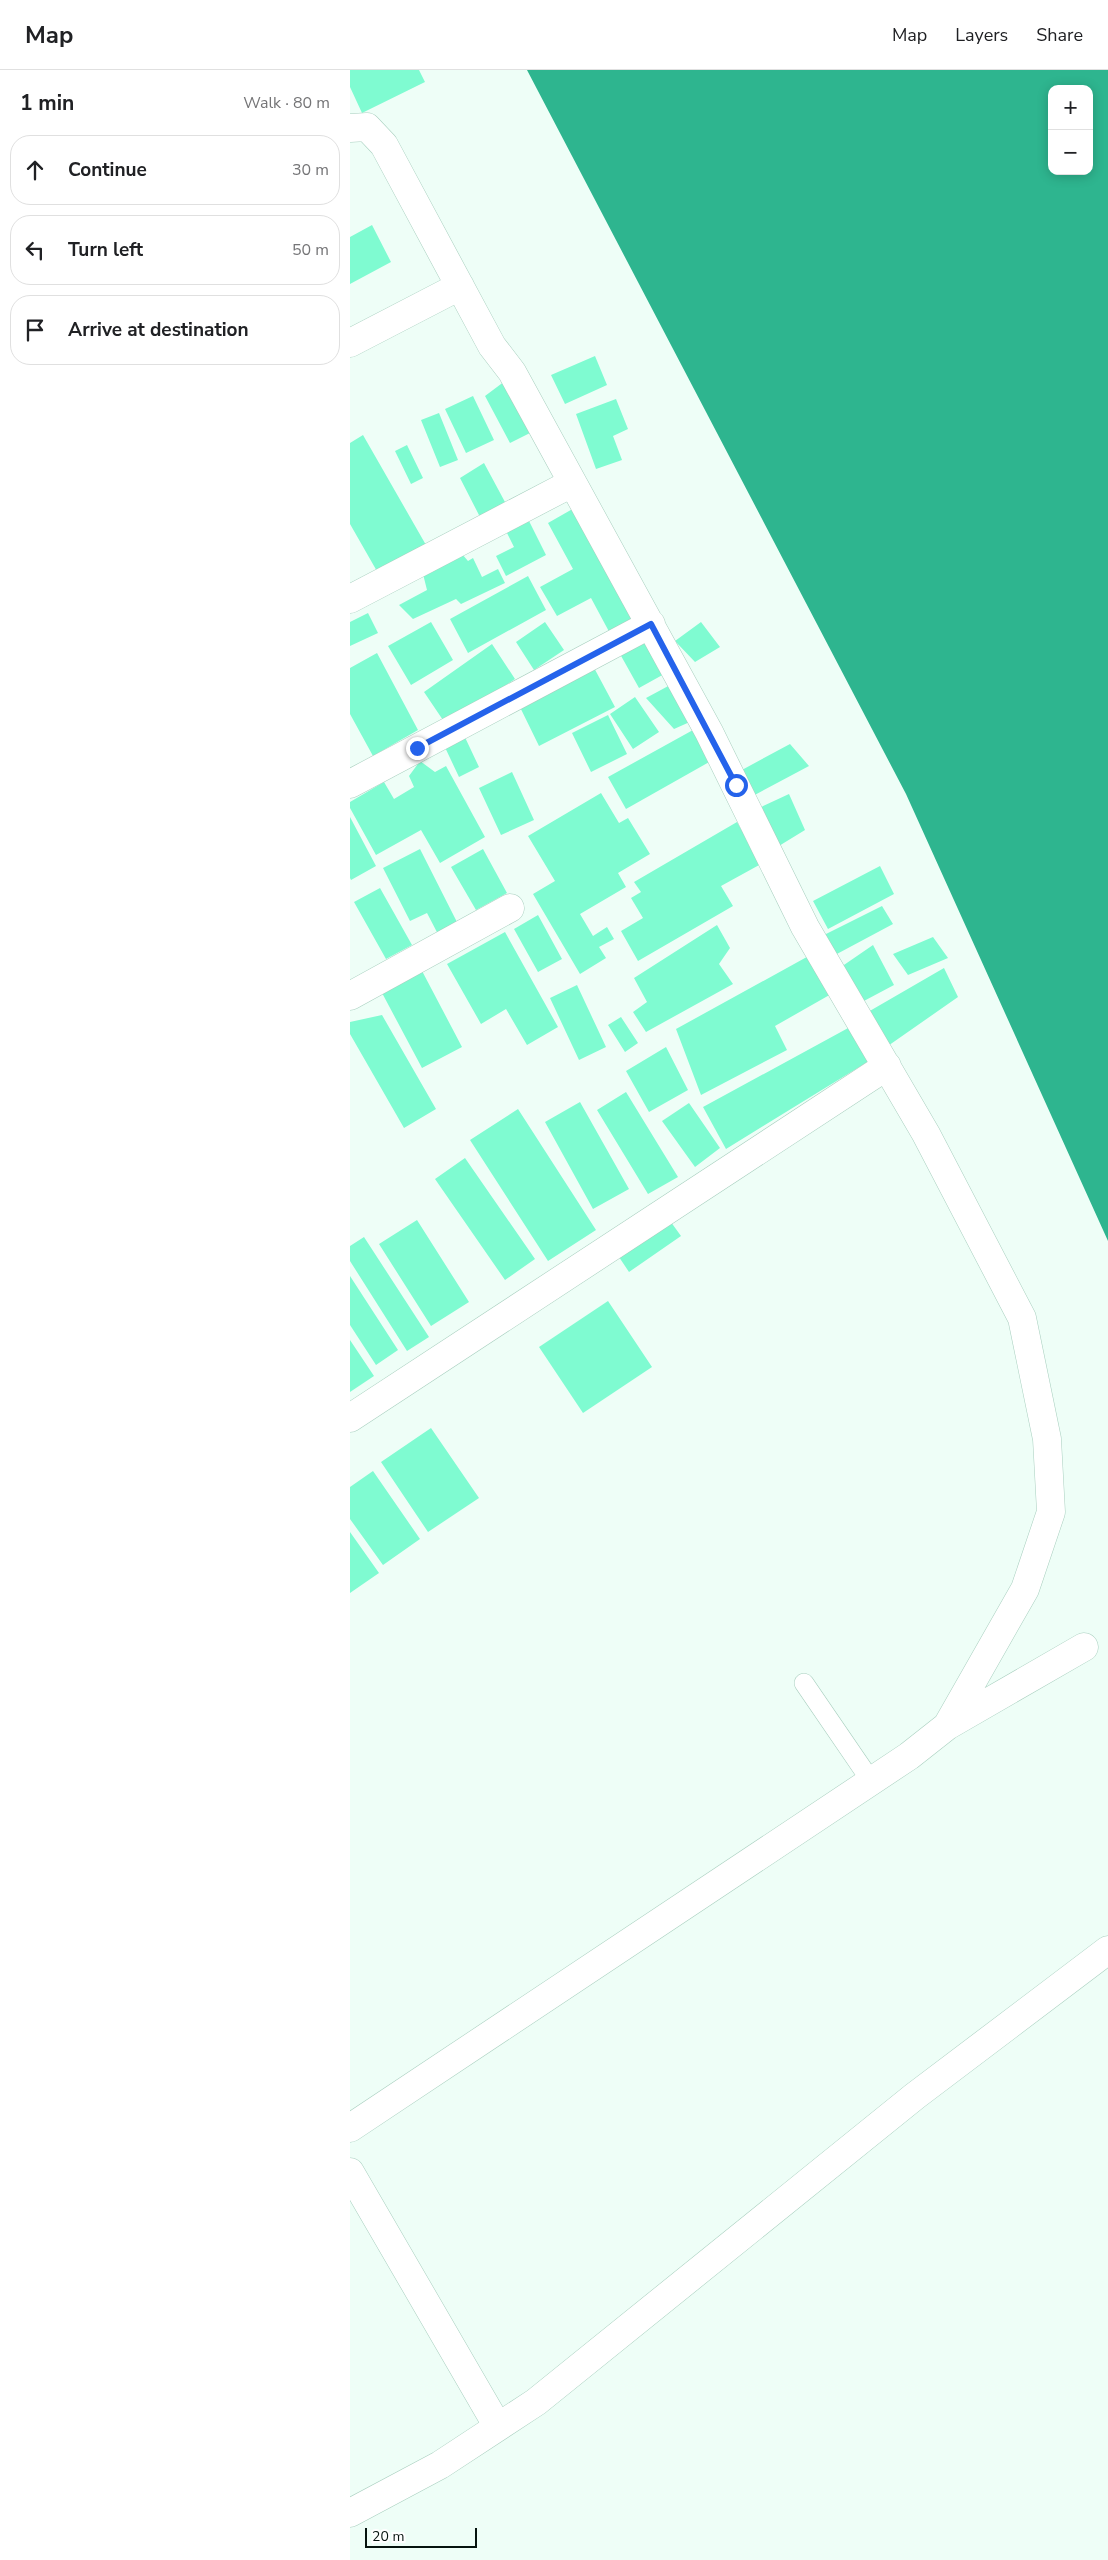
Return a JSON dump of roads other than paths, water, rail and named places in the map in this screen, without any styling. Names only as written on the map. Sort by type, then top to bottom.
[{"type":"street","points":[[350,128],[367,127],[384,145],[492,346],[512,372],[651,624],[709,732],[805,927],[926,1134],[1022,1318],[1047,1439],[1052,1512],[1025,1589],[948,1726]]},
{"type":"street","points":[[350,343],[460,286]]},
{"type":"street","points":[[350,600],[572,483]]},
{"type":"street","points":[[350,784],[651,624]]},
{"type":"street","points":[[350,996],[510,908]]},
{"type":"street","points":[[350,1418],[887,1066]]},
{"type":"street","points":[[350,2128],[871,1781],[948,1726],[1084,1647]]},
{"type":"street","points":[[350,2513],[440,2465],[536,2402],[915,2096],[1108,1950]]},
{"type":"street","points":[[350,2172],[498,2427]]},
{"type":"lane","points":[[804,1683],[871,1781]]}]
